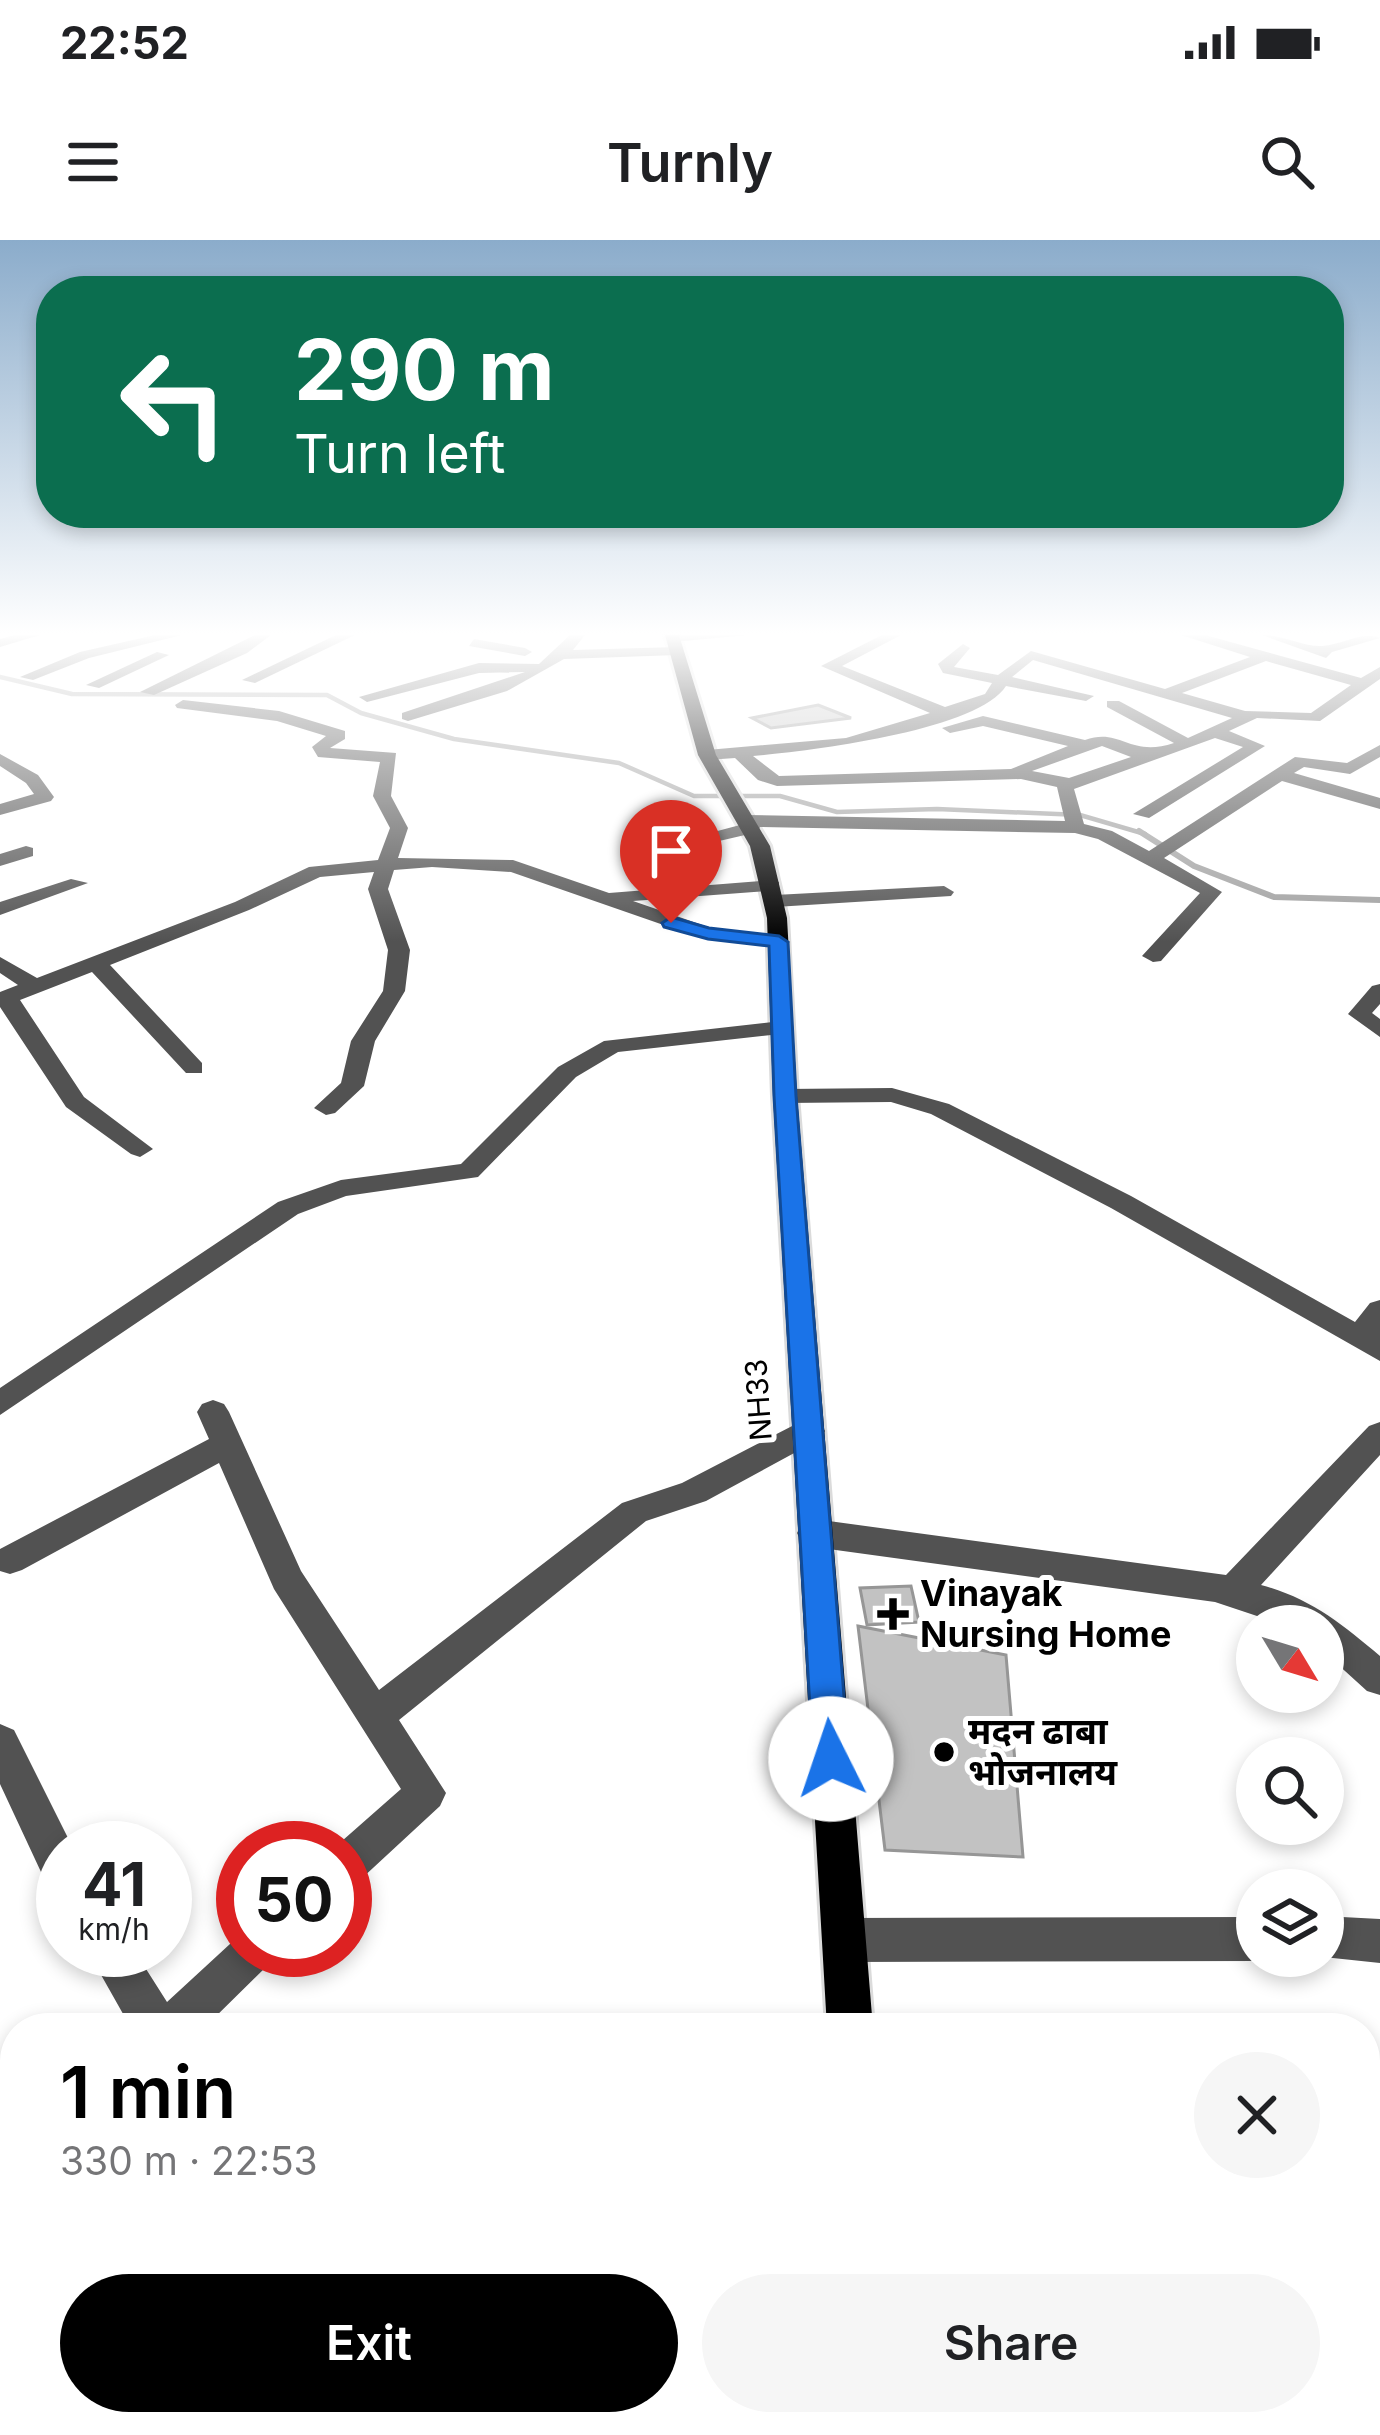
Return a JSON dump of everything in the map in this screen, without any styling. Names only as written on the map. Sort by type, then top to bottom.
[{"type":"main road","name":"NH33","points":[[701,737],[774,894],[849,2013]]},
{"type":"street","points":[[326,1108],[352,1086],[363,1041],[394,991],[399,950],[378,889],[399,828],[382,796],[390,757],[324,753],[320,747],[335,737]]},
{"type":"street","points":[[706,755],[867,737]]},
{"type":"street","points":[[1052,737],[1084,745]]},
{"type":"street","points":[[1176,737],[1188,744]]},
{"type":"street","points":[[1076,820],[1065,788],[1070,784],[1203,737]]},
{"type":"street","points":[[1142,814],[1257,746],[1231,737]]},
{"type":"street","points":[[1021,774],[1026,766],[1109,740],[1148,758]]},
{"type":"street","points":[[1162,850],[1306,760],[1349,769],[1380,750]]},
{"type":"street","points":[[740,753],[764,776],[777,781],[1021,774],[1070,784]]},
{"type":"street","points":[[0,759],[32,779],[45,797],[0,810]]},
{"type":"street","points":[[1104,772],[1125,781]]},
{"type":"street","points":[[1278,774],[1380,804]]},
{"type":"street","points":[[1146,790],[1213,817]]},
{"type":"street","points":[[657,853],[735,804],[1076,820],[1105,835],[1162,850],[1211,892],[1153,956]]},
{"type":"street","points":[[0,860],[26,852]]},
{"type":"street","points":[[140,1149],[75,1102],[4,998],[242,906],[316,871],[432,861],[513,866],[708,934],[779,942]]},
{"type":"street","points":[[0,909],[78,883]]},
{"type":"street","points":[[603,897],[944,892]]},
{"type":"street","points":[[96,963],[194,1068]]},
{"type":"street","points":[[0,964],[35,986]]},
{"type":"street","points":[[1380,991],[1359,1014],[1380,1030]]},
{"type":"street","points":[[0,1404],[288,1208],[340,1188],[447,1177],[478,1165],[567,1072],[598,1051],[630,1042],[781,1028]]},
{"type":"street","points":[[785,1096],[892,1095],[940,1109],[1121,1202],[1371,1343],[1380,1310]]},
{"type":"street","points":[[10,1560],[220,1428],[297,1597],[426,1793],[372,1842]]},
{"type":"street","points":[[375,1716],[634,1512],[694,1492],[809,1431]]},
{"type":"street","points":[[1234,1591],[1380,1434]]},
{"type":"street","points":[[814,1533],[1234,1591],[1280,1605]]},
{"type":"street","points":[[1344,1648],[1380,1679]]},
{"type":"street","points":[[0,1742],[38,1821]]},
{"type":"street","points":[[845,1940],[1236,1939]]},
{"type":"street","points":[[1344,1939],[1380,1941]]},
{"type":"street","points":[[126,1977],[148,2013]]},
{"type":"street","points":[[188,2013],[225,1977]]},
{"type":"building","points":[[911,1586],[919,1622],[867,1625],[860,1588]]},
{"type":"building","name":"मदन ढाबा भोजनालय","points":[[858,1626],[1006,1655],[1023,1857],[885,1850]]},
{"type":"waterway","points":[[448,737],[619,763],[694,796],[780,796],[837,812],[937,809],[1080,815],[1143,833]]},
{"type":"waterway","points":[[1139,831],[1143,833]]},
{"type":"waterway","points":[[1143,833],[1194,866],[1274,897],[1380,900]]},
{"type":"place","name":"Vinayak Nursing Home","points":[[893,1614]]},
{"type":"place","name":"मदन ढाबा भोजनालय","points":[[944,1752]]},
{"type":"route","points":[[671,923],[708,934],[779,942],[785,1096],[831,1759]]}]
